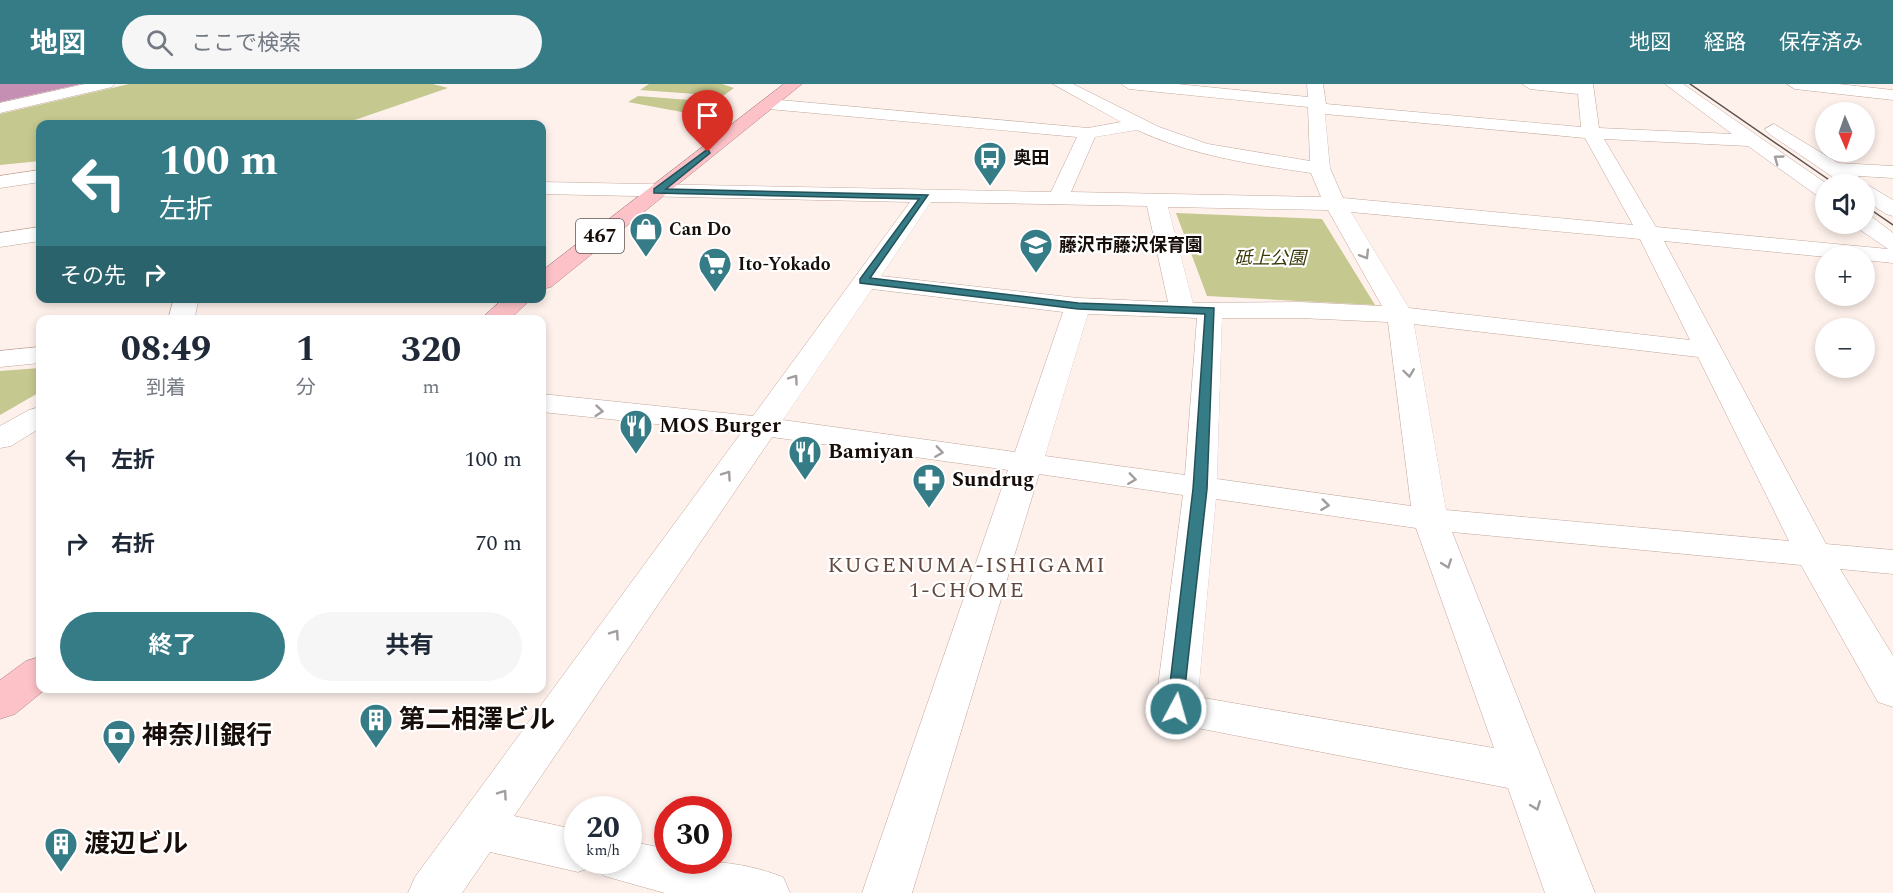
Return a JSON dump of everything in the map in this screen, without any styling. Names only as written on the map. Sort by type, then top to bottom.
[{"type":"highway","name":"467","points":[[546,279],[794,84]]},
{"type":"highway","points":[[499,315],[514,303]]},
{"type":"highway","points":[[0,703],[36,675]]},
{"type":"street","points":[[0,108],[106,84]]},
{"type":"street","points":[[1061,84],[1140,124],[1205,149],[1320,168]]},
{"type":"street","points":[[1129,84],[1318,106],[1591,133],[1754,141]]},
{"type":"street","points":[[1315,84],[1320,168],[1335,204],[1401,315],[1431,519],[1523,772],[1570,893]]},
{"type":"street","points":[[1530,84],[1586,87],[1591,133],[1649,234],[1813,554],[1893,691]]},
{"type":"street","points":[[1673,84],[1815,186]]},
{"type":"street","points":[[1795,84],[1887,91]]},
{"type":"street","points":[[769,104],[1088,133],[1140,124]]},
{"type":"street","points":[[1756,117],[1841,174]]},
{"type":"street","points":[[1058,198],[1088,133]]},
{"type":"street","points":[[1833,169],[1893,172]]},
{"type":"street","points":[[0,182],[36,177]]},
{"type":"street","points":[[546,188],[1335,204],[1893,256]]},
{"type":"street","points":[[433,893],[925,196]]},
{"type":"street","points":[[1875,198],[1893,210]]},
{"type":"street","points":[[1156,200],[1196,310],[1200,489],[1176,709],[1523,772]]},
{"type":"street","points":[[1875,230],[1893,243]]},
{"type":"street","points":[[0,240],[36,235]]},
{"type":"street","points":[[863,281],[1078,306],[1196,310],[1300,309],[1401,315],[1709,350]]},
{"type":"street","points":[[887,893],[1078,306]]},
{"type":"street","points":[[0,359],[36,355]]},
{"type":"street","points":[[546,403],[761,426],[1200,489],[1431,519],[1893,562]]},
{"type":"street","points":[[0,439],[36,418]]},
{"type":"street","points":[[478,829],[564,848]]},
{"type":"street","points":[[642,866],[765,893]]},
{"type":"green space","points":[[129,84],[433,84],[448,88],[355,120],[36,120],[36,161],[0,165],[0,114]]},
{"type":"green space","points":[[649,84],[722,84],[734,88],[723,96],[640,90]]},
{"type":"green space","points":[[638,96],[716,102],[698,115],[628,102]]},
{"type":"green space","name":"砥上公園","points":[[1176,213],[1322,219],[1375,305],[1207,296]]},
{"type":"green space","points":[[36,368],[36,394],[0,415],[0,371]]},
{"type":"shaded area","points":[[0,84],[81,84],[0,102]]},
{"type":"tram line","points":[[1690,84],[1820,174]]},
{"type":"tram line","points":[[1875,213],[1893,225]]},
{"type":"place","name":"奥田","points":[[990,187]]},
{"type":"place","name":"Can Do","points":[[646,258]]},
{"type":"place","name":"藤沢市藤沢保育園","points":[[1036,274]]},
{"type":"place","name":"Ito-Yokado","points":[[715,293]]},
{"type":"place","name":"MOS Burger","points":[[636,455]]},
{"type":"place","name":"Bamiyan","points":[[805,481]]},
{"type":"place","name":"Sundrug","points":[[929,509]]},
{"type":"place","name":"第二相澤ビル","points":[[376,749]]},
{"type":"place","name":"神奈川銀行","points":[[119,765]]},
{"type":"place","name":"渡辺ビル","points":[[61,873]]},
{"type":"district","name":"KUGENUMA-ISHIGAMI 1-CHOME","points":[[967,578]]},
{"type":"route","points":[[708,152],[657,191],[925,196],[863,281],[1078,306],[1210,311],[1200,489],[1176,709]]}]
